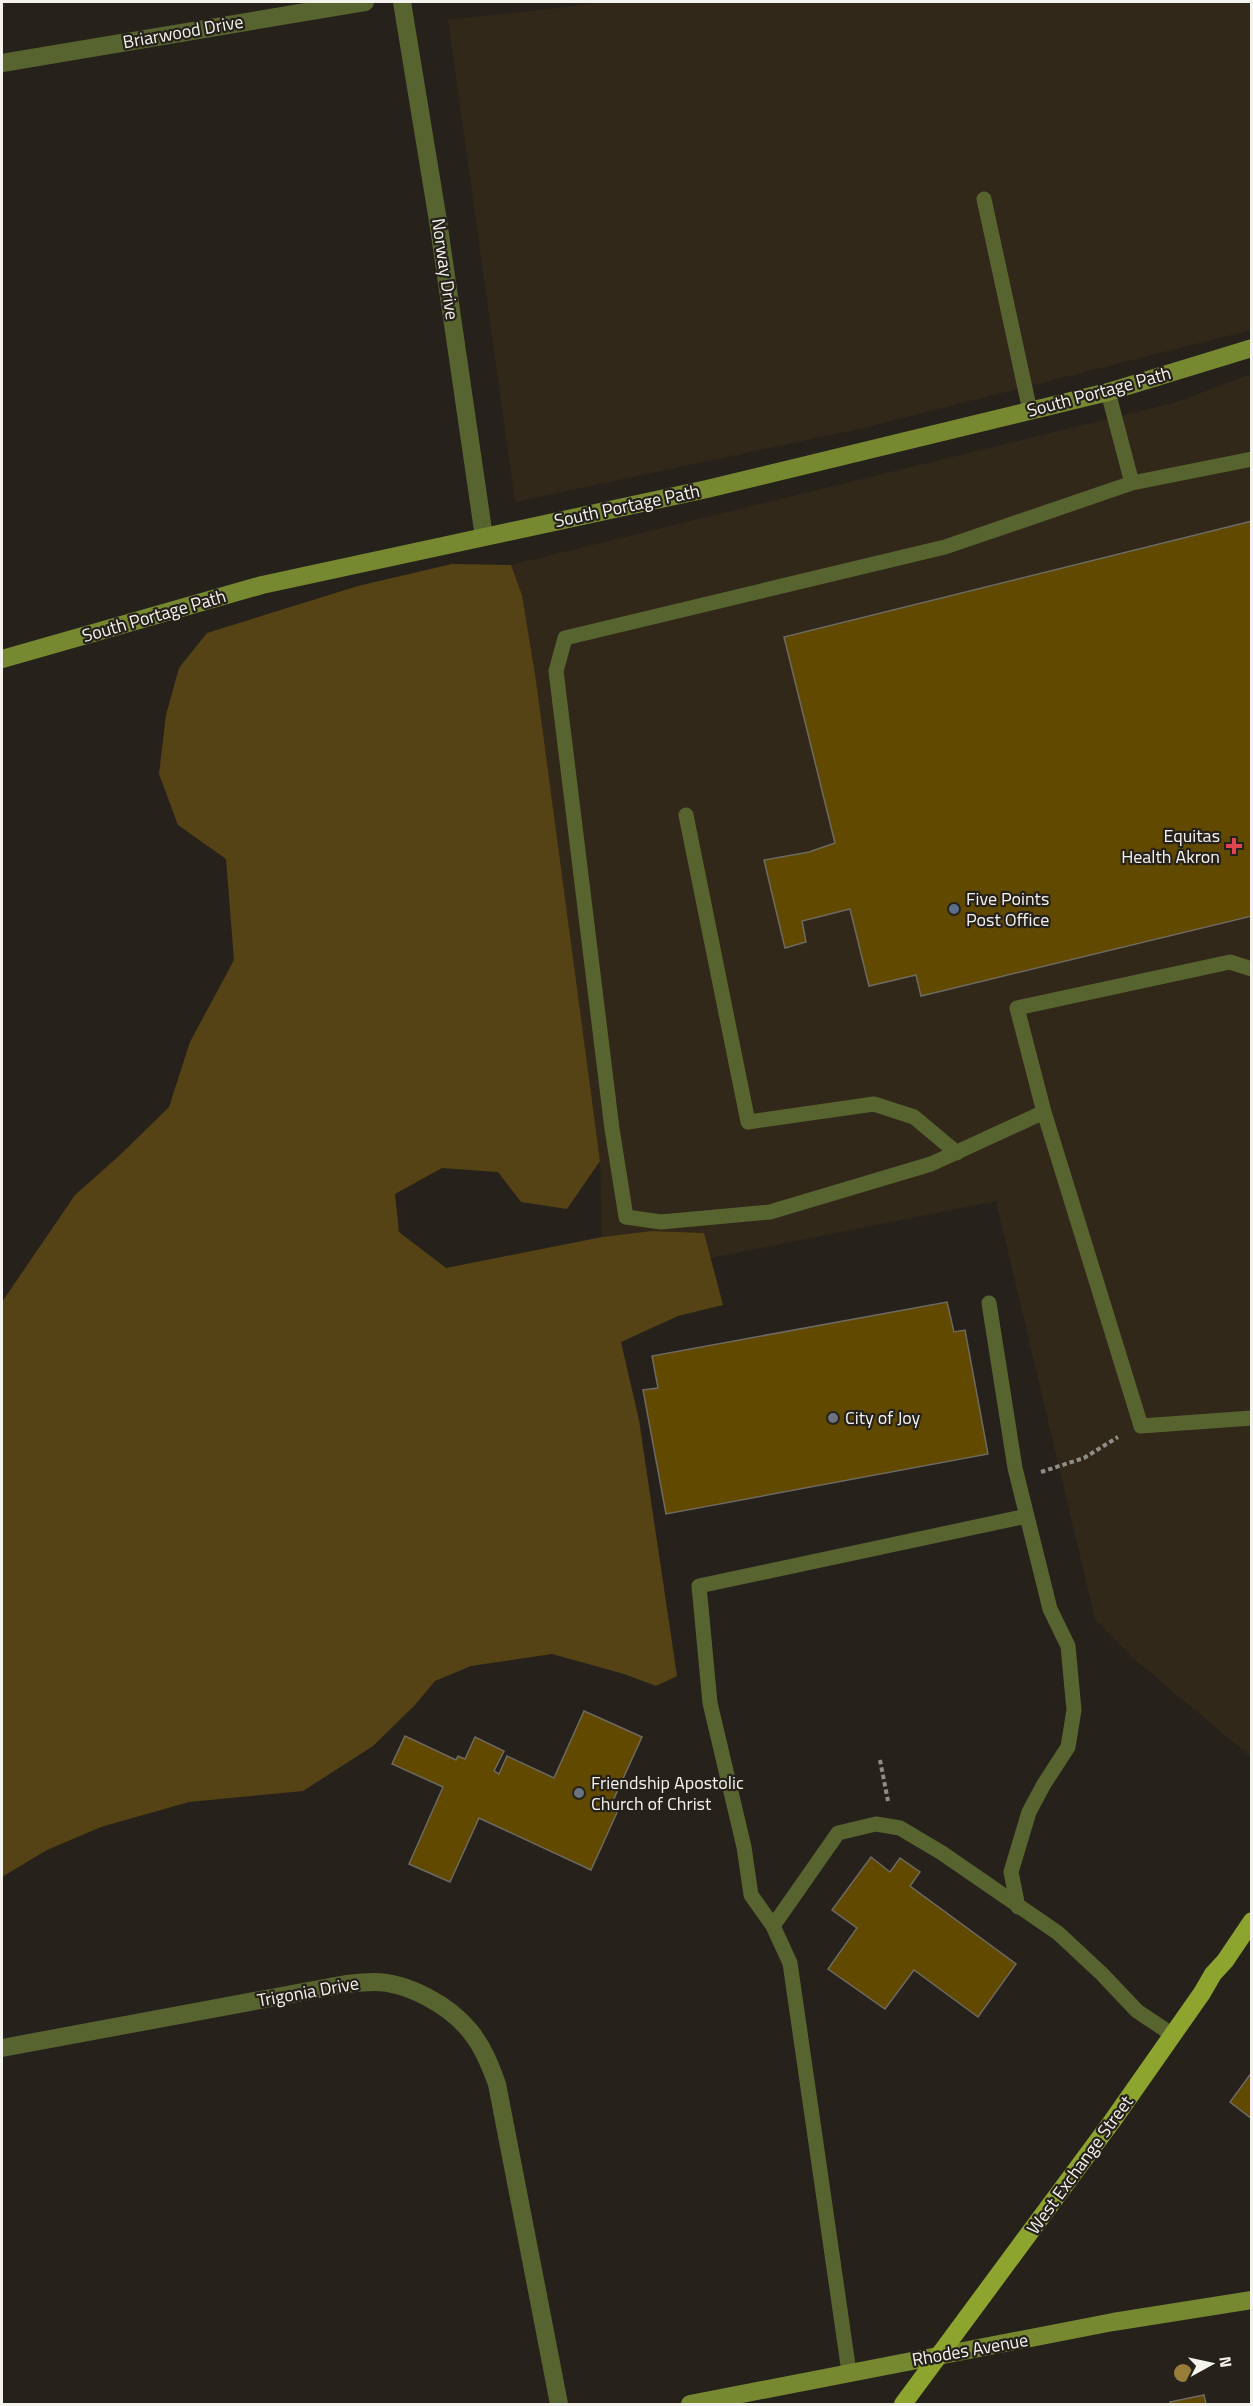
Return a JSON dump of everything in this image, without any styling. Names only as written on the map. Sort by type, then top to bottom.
[{"type":"main road","name":"West Exchange Street","points":[[903,2404],[1113,2120],[1251,1921]]},
{"type":"street","name":"Briarwood Drive","points":[[2,63],[365,2]]},
{"type":"street","name":"Norway Drive","points":[[402,2],[438,221],[484,537]]},
{"type":"street","name":"South Portage Path","points":[[2,659],[262,585],[707,489],[1108,392],[1251,348]]},
{"type":"street","name":"Trigonia Drive","points":[[2,2048],[346,1984],[374,1982],[404,1986],[435,2001],[469,2030],[487,2056],[497,2084],[559,2404]]},
{"type":"street","name":"Rhodes Avenue","points":[[690,2404],[1113,2322],[1251,2300]]},
{"type":"lane","points":[[984,199],[1030,411]]},
{"type":"lane","points":[[1108,392],[1132,483]]},
{"type":"lane","points":[[1044,1112],[931,1164],[770,1212],[661,1222],[626,1217],[612,1129],[556,671],[565,638],[945,547],[1132,483],[1251,459]]},
{"type":"lane","points":[[686,815],[748,1122],[874,1104],[914,1117],[957,1153]]},
{"type":"lane","points":[[1251,969],[1230,962],[1017,1008],[1044,1112],[1141,1426],[1251,1418]]},
{"type":"lane","points":[[988,1302],[1018,1479],[1050,1609],[1068,1646],[1074,1710],[1068,1747],[1029,1812],[1011,1872],[1018,1907]]},
{"type":"lane","points":[[849,2373],[790,1963],[772,1926],[751,1895],[744,1848],[710,1703],[699,1586],[1027,1516]]},
{"type":"lane","points":[[772,1926],[838,1833],[876,1824],[900,1828],[942,1853],[1058,1934],[1102,1974],[1137,2011],[1173,2035]]},
{"type":"path","points":[[1018,1479],[1084,1458],[1141,1422]]},
{"type":"path","points":[[880,1760],[886,1790]]},
{"type":"shaded area","points":[[600,2],[1251,2],[1251,330],[863,428],[515,502],[448,20]]},
{"type":"shaded area","points":[[1251,374],[1251,1757],[1134,1659],[1095,1619],[996,1201],[710,1258],[703,1233],[652,1231],[602,1237],[600,1161],[522,595],[511,565],[1177,402]]},
{"type":"shaded area","points":[[452,564],[511,565],[522,595],[536,681],[600,1161],[567,1209],[521,1202],[498,1172],[442,1168],[395,1194],[399,1232],[446,1268],[602,1237],[652,1231],[704,1233],[723,1305],[678,1316],[621,1342],[639,1420],[677,1676],[656,1686],[624,1674],[552,1654],[471,1666],[435,1681],[415,1705],[373,1746],[303,1791],[189,1802],[101,1827],[47,1850],[2,1877],[2,1302],[75,1195],[169,1107],[190,1042],[234,960],[226,859],[178,825],[159,774],[166,715],[179,668],[207,633],[358,586]]},
{"type":"building","points":[[1252,521],[1252,916],[921,996],[916,975],[869,986],[850,909],[802,921],[806,942],[785,948],[764,860],[809,852],[835,843],[784,637]]},
{"type":"building","points":[[947,1302],[954,1332],[965,1330],[988,1454],[666,1514],[643,1390],[658,1388],[652,1356]]},
{"type":"building","points":[[584,1711],[642,1737],[611,1805],[619,1808],[591,1870],[479,1818],[450,1882],[409,1864],[443,1787],[392,1764],[405,1736],[456,1760],[458,1756],[465,1759],[475,1737],[504,1751],[494,1771],[499,1774],[507,1756],[554,1778]]},
{"type":"building","points":[[871,1857],[890,1872],[900,1858],[920,1872],[910,1886],[1016,1964],[978,2017],[914,1970],[885,2009],[828,1969],[857,1928],[832,1910]]},
{"type":"building","points":[[1252,2072],[1252,2119],[1230,2102]]},
{"type":"building","points":[[1204,2395],[1206,2404],[1171,2404],[1170,2402]]},
{"type":"place","name":"Equitas Health Akron","points":[[1234,846]]},
{"type":"place","name":"Five Points Post Office","points":[[954,909]]},
{"type":"place","name":"City of Joy","points":[[833,1418]]},
{"type":"place","name":"Friendship Apostolic Church of Christ","points":[[579,1793]]}]
